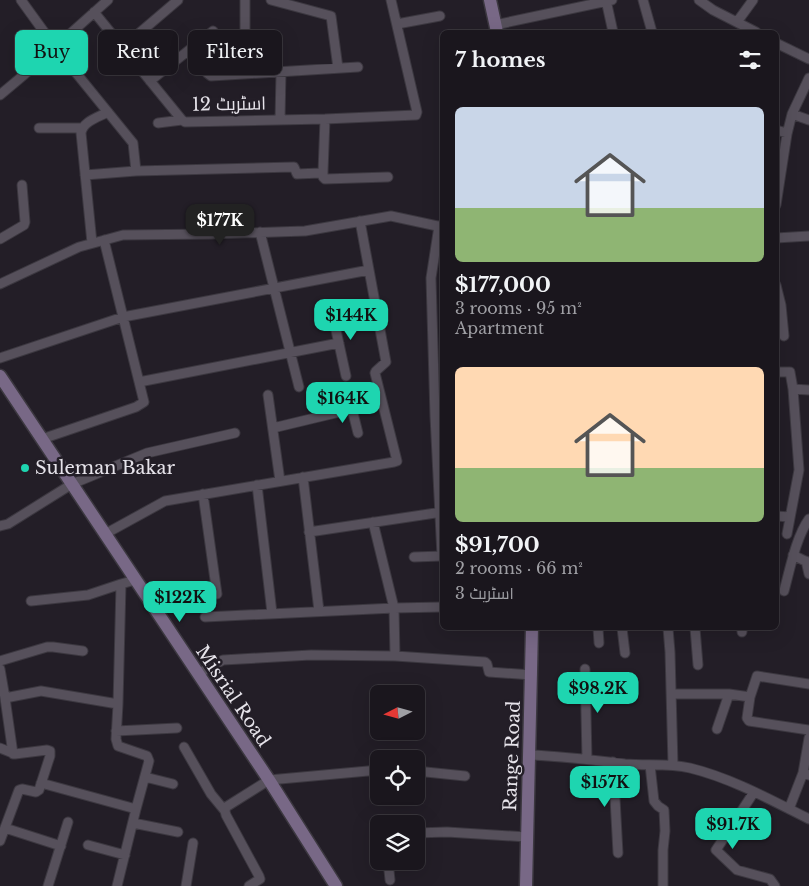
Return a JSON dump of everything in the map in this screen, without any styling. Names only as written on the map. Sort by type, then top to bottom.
[{"type":"main road","points":[[490,0],[496,29]]},
{"type":"main road","name":"Misrial Road","points":[[0,376],[5,391],[42,439],[269,780],[336,886]]},
{"type":"main road","name":"Range Road","points":[[526,886],[532,630]]},
{"type":"street","points":[[22,0],[44,30]]},
{"type":"street","points":[[74,30],[108,0]]},
{"type":"street","points":[[245,0],[245,30]]},
{"type":"street","points":[[270,0],[331,16],[338,68]]},
{"type":"street","points":[[391,0],[397,24],[440,16]]},
{"type":"street","points":[[496,29],[608,0],[613,30]]},
{"type":"street","points":[[643,0],[651,30]]},
{"type":"street","points":[[700,0],[713,10],[752,30]]},
{"type":"street","points":[[737,22],[753,0]]},
{"type":"street","points":[[143,30],[174,1]]},
{"type":"street","name":"اسٹریٹ 12","points":[[94,12],[108,30]]},
{"type":"street","name":"اسٹریٹ 12","points":[[145,75],[185,122],[416,115],[417,112],[397,24]]},
{"type":"street","points":[[779,44],[809,59]]},
{"type":"street","points":[[150,81],[188,51]]},
{"type":"street","points":[[282,72],[358,67]]},
{"type":"street","points":[[0,95],[23,75]]},
{"type":"street","points":[[78,75],[133,143],[136,171]]},
{"type":"street","points":[[210,75],[228,75]]},
{"type":"street","points":[[280,120],[281,75]]},
{"type":"street","points":[[779,185],[787,133],[792,114],[809,78]]},
{"type":"street","points":[[92,243],[81,133],[85,124],[108,112]]},
{"type":"street","points":[[792,114],[809,120]]},
{"type":"street","points":[[325,119],[323,172],[325,179],[388,177]]},
{"type":"street","points":[[158,123],[182,120]]},
{"type":"street","points":[[39,128],[82,128]]},
{"type":"street","points":[[779,131],[787,133]]},
{"type":"street","points":[[85,175],[136,171],[294,167],[297,174],[323,172]]},
{"type":"street","points":[[0,239],[24,225],[22,185]]},
{"type":"street","points":[[0,284],[79,246],[123,234],[305,231],[391,216],[440,227]]},
{"type":"street","points":[[105,534],[165,501],[397,461],[375,373],[386,362],[360,221]]},
{"type":"street","points":[[260,232],[299,387]]},
{"type":"street","points":[[440,232],[431,278],[435,416],[440,496]]},
{"type":"street","points":[[779,238],[809,236]]},
{"type":"street","points":[[42,439],[136,407],[144,402],[104,240]]},
{"type":"street","points":[[0,358],[123,316],[369,270]]},
{"type":"street","points":[[332,312],[346,376]]},
{"type":"street","points":[[779,313],[784,336]]},
{"type":"street","points":[[139,382],[339,343]]},
{"type":"street","points":[[779,372],[790,372],[799,470],[787,534]]},
{"type":"street","points":[[793,389],[809,390]]},
{"type":"street","points":[[268,395],[280,481]]},
{"type":"street","points":[[273,428],[352,409],[358,434]]},
{"type":"street","points":[[0,526],[8,524],[72,484],[147,453],[235,433]]},
{"type":"street","points":[[303,477],[319,612]]},
{"type":"street","points":[[257,485],[272,613]]},
{"type":"street","points":[[203,494],[217,594]]},
{"type":"street","points":[[309,532],[440,512]]},
{"type":"street","points":[[779,516],[790,517]]},
{"type":"street","points":[[784,591],[793,555],[809,519]]},
{"type":"street","points":[[373,522],[394,608],[395,656]]},
{"type":"street","points":[[793,555],[807,562],[809,574]]},
{"type":"street","points":[[414,557],[440,556]]},
{"type":"street","points":[[31,601],[88,595],[135,580]]},
{"type":"street","points":[[117,886],[149,759],[147,756],[118,746],[116,742],[121,584]]},
{"type":"street","points":[[205,617],[440,607]]},
{"type":"street","points":[[598,630],[599,643]]},
{"type":"street","points":[[622,630],[625,653]]},
{"type":"street","points":[[668,630],[672,694],[673,765]]},
{"type":"street","points":[[695,630],[698,665]]},
{"type":"street","points":[[0,660],[50,647],[84,651]]},
{"type":"street","points":[[198,674],[223,660],[311,655],[395,656],[485,662],[489,672],[532,675]]},
{"type":"street","points":[[0,669],[13,754]]},
{"type":"street","points":[[585,669],[587,760]]},
{"type":"street","points":[[809,684],[757,676],[750,697],[747,718],[749,720],[809,730]]},
{"type":"street","points":[[5,698],[41,691],[118,704]]},
{"type":"street","points":[[672,694],[729,694],[750,697]]},
{"type":"street","points":[[717,729],[729,694]]},
{"type":"street","points":[[116,731],[177,728]]},
{"type":"street","points":[[789,809],[806,774],[809,738]]},
{"type":"street","points":[[184,747],[211,794],[225,811],[260,876],[260,880],[249,886]]},
{"type":"street","points":[[0,748],[13,754],[47,750],[50,752],[38,792],[19,790],[0,842]]},
{"type":"street","points":[[530,755],[650,765],[673,765],[704,772],[754,792],[809,819]]},
{"type":"street","points":[[613,762],[618,853]]},
{"type":"street","points":[[650,765],[654,800],[664,810],[665,816],[663,886]]},
{"type":"street","points":[[225,811],[226,807],[269,780],[370,771]]},
{"type":"street","points":[[425,772],[466,776]]},
{"type":"street","points":[[145,777],[173,784]]},
{"type":"street","points":[[41,783],[136,808]]},
{"type":"street","points":[[754,792],[716,850],[737,870],[770,879],[775,886]]},
{"type":"street","points":[[48,886],[68,822]]},
{"type":"street","points":[[133,823],[178,832]]},
{"type":"street","points":[[5,828],[61,846]]},
{"type":"street","points":[[425,833],[447,832],[527,837]]},
{"type":"street","points":[[186,886],[193,843]]},
{"type":"street","points":[[88,845],[125,854]]},
{"type":"street","points":[[389,870],[390,880]]},
{"type":"place","name":"Suleman Bakar","points":[[25,468]]}]
